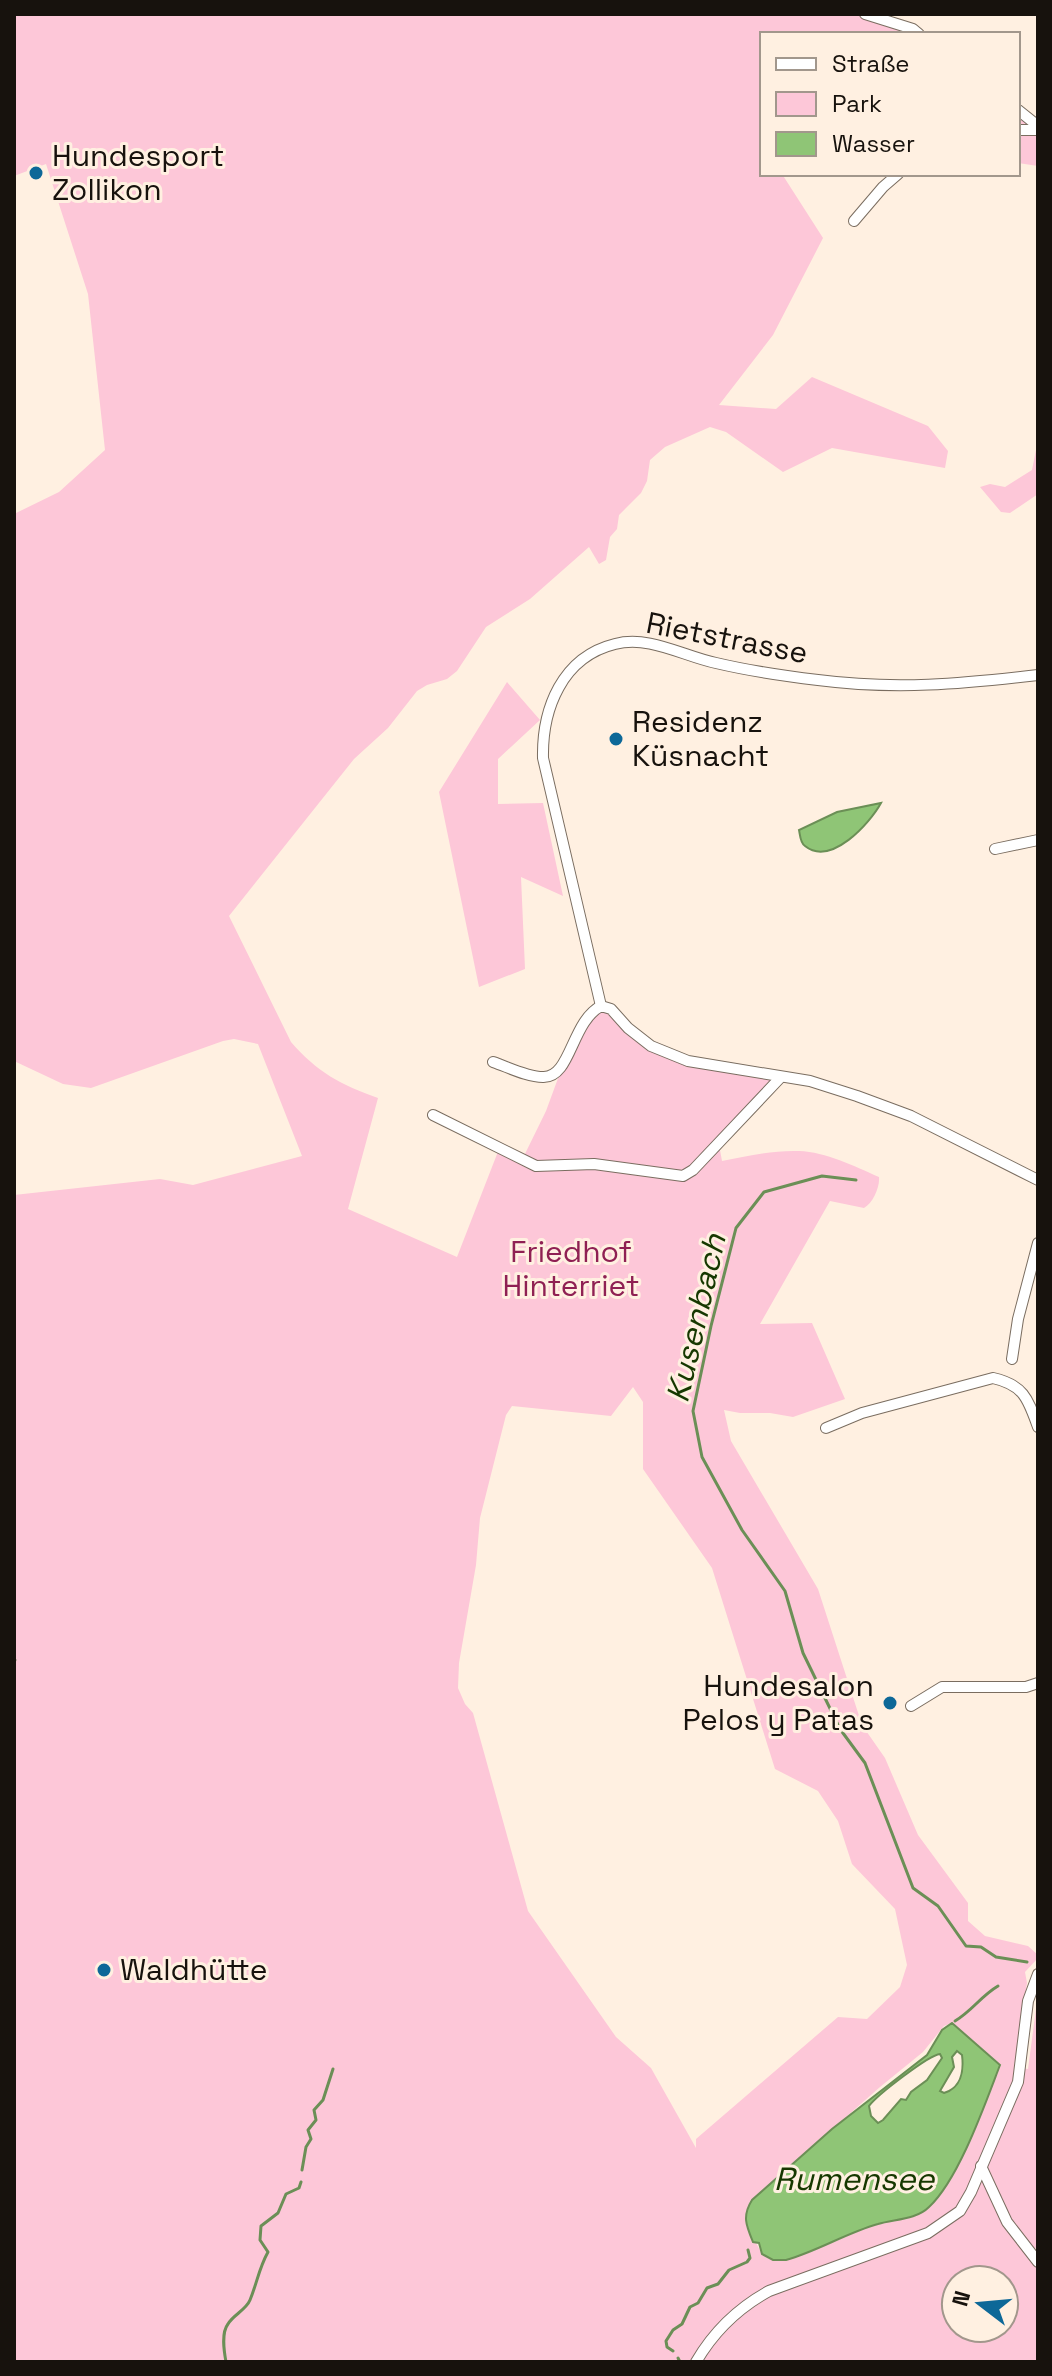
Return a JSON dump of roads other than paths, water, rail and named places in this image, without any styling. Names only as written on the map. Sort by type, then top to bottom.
[{"type":"street","points":[[865,14],[916,32],[914,14]]},
{"type":"street","points":[[1020,112],[1038,128]]},
{"type":"street","points":[[854,221],[896,176]]},
{"type":"street","name":"Rietstrasse","points":[[601,1006],[547,778],[543,735],[553,695],[575,666],[589,655],[615,644],[651,644],[708,661],[762,672],[835,682],[911,687],[1038,675]]},
{"type":"street","points":[[995,849],[1038,840]]},
{"type":"street","points":[[493,1062],[541,1078],[551,1076],[564,1065],[584,1019],[601,1006],[611,1009],[628,1028],[651,1046],[688,1061],[810,1081],[911,1116],[1038,1180]]},
{"type":"street","points":[[433,1115],[536,1166],[594,1164],[683,1176],[693,1170],[780,1078]]},
{"type":"street","points":[[1012,1359],[1018,1319],[1038,1243]]},
{"type":"street","points":[[826,1428],[862,1413],[993,1378],[1010,1382],[1023,1392],[1038,1427]]},
{"type":"street","points":[[911,1706],[942,1687],[1026,1687],[1038,1683]]},
{"type":"street","points":[[696,2362],[717,2330],[749,2302],[769,2291],[928,2233],[960,2211],[1018,2082],[1028,2001],[1038,1974]]},
{"type":"street","points":[[981,2166],[1007,2222],[1038,2262]]},
{"type":"water","points":[[881,803],[859,831],[838,847],[815,851],[802,843],[799,830],[837,812]]},
{"type":"water","name":"Rumensee","points":[[952,2023],[1000,2065],[961,2160],[940,2194],[918,2214],[866,2228],[798,2256],[773,2260],[762,2254],[759,2243],[753,2242],[747,2225],[747,2211],[752,2200],[832,2129],[927,2055],[942,2030]],"holes":[[[957,2051],[962,2055],[960,2078],[950,2091],[944,2093],[940,2091],[954,2067],[952,2057]],[[940,2054],[942,2058],[927,2080],[906,2100],[901,2099],[878,2123],[871,2116],[869,2106],[903,2076]]]},
{"type":"waterway","name":"Kusenbach","points":[[856,1180],[822,1176],[764,1192],[736,1228],[693,1411],[702,1457],[742,1530],[785,1591],[803,1653],[840,1729],[865,1763],[913,1888],[938,1906],[966,1946],[981,1947],[996,1957],[1027,1962]]},
{"type":"waterway","points":[[955,2021],[998,1986]]},
{"type":"waterway","points":[[302,2170],[306,2147],[311,2139],[308,2130],[316,2120],[314,2110],[323,2100],[333,2069]]},
{"type":"waterway","points":[[226,2362],[224,2332],[230,2321],[248,2304],[268,2252],[260,2240],[261,2226],[278,2213],[286,2194],[299,2188],[301,2182]]},
{"type":"waterway","points":[[673,2351],[667,2347],[666,2341],[673,2330],[682,2324],[690,2307],[698,2303],[707,2288],[718,2284],[729,2270],[747,2262],[750,2258],[748,2250]]},
{"type":"waterway","points":[[678,2358],[680,2362]]},
{"type":"place","name":"Hundesport Zollikon","points":[[36,173]]},
{"type":"place","name":"Residenz Küsnacht","points":[[616,739]]},
{"type":"place","name":"Hundesalon Pelos y Patas","points":[[890,1703]]},
{"type":"place","name":"Waldhütte","points":[[104,1970]]},
{"type":"park label","name":"Friedhof Hinterriet","points":[[571,1269]]}]
